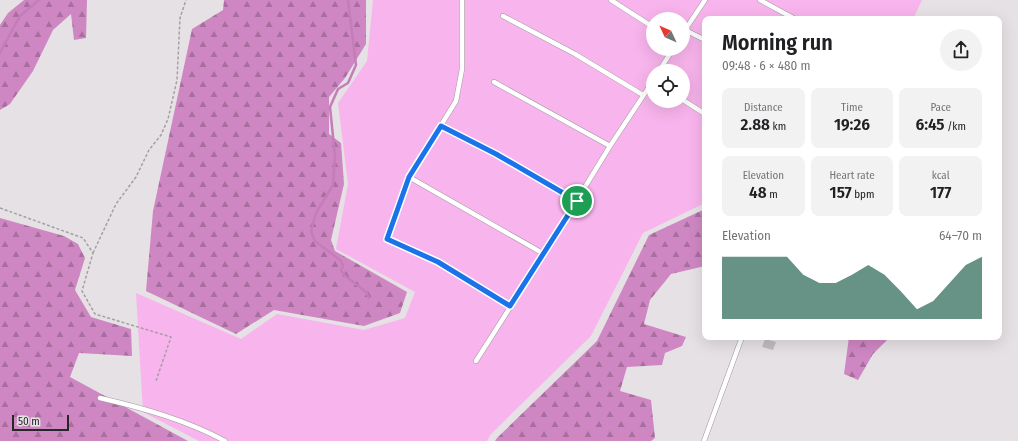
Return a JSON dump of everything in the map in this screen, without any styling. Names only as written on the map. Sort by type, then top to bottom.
[{"type":"lane","points":[[462,0],[462,69],[456,101],[409,177],[387,239],[438,262],[510,306]]},
{"type":"lane","points":[[611,0],[646,22]]},
{"type":"lane","points":[[690,22],[705,0]]},
{"type":"lane","points":[[760,0],[789,16]]},
{"type":"lane","points":[[503,16],[575,54],[643,95]]},
{"type":"lane","points":[[690,34],[702,39]]},
{"type":"lane","points":[[494,82],[610,146]]},
{"type":"lane","points":[[476,362],[646,91]]},
{"type":"lane","points":[[690,104],[702,112]]},
{"type":"lane","points":[[441,126],[496,154],[577,201]]},
{"type":"lane","points":[[409,177],[544,254]]},
{"type":"lane","points":[[704,441],[741,340]]},
{"type":"lane","points":[[100,398],[140,408],[204,430],[225,441]]},
{"type":"path","points":[[156,381],[171,337],[95,314],[82,291],[93,253],[116,204],[136,177],[149,150],[161,135],[168,119],[177,80],[180,18],[186,0]]},
{"type":"path","points":[[0,208],[83,238],[93,253]]},
{"type":"green space","points":[[24,0],[87,0],[86,38],[74,40],[71,14],[53,30],[33,71],[10,104],[0,110],[0,25],[8,13]]},
{"type":"green space","points":[[224,0],[366,0],[366,44],[345,78],[329,97],[329,134],[341,143],[344,184],[331,240],[335,251],[407,292],[400,313],[364,326],[274,310],[236,334],[146,291],[153,211],[192,29],[223,10]]},
{"type":"green space","points":[[702,210],[702,267],[671,274],[650,300],[644,324],[686,337],[682,346],[665,353],[662,365],[627,367],[620,391],[651,400],[655,438],[651,441],[495,441],[597,341],[649,235]]},
{"type":"green space","points":[[0,218],[64,236],[78,244],[85,258],[75,290],[91,317],[131,329],[132,356],[79,353],[70,377],[188,441],[0,441]]},
{"type":"green space","points":[[849,340],[887,340],[873,354],[858,380],[844,374]]},
{"type":"shaded area","points":[[373,0],[922,0],[914,16],[702,16],[702,204],[643,233],[591,336],[491,434],[487,441],[199,441],[143,412],[136,293],[241,339],[277,314],[364,330],[405,318],[415,292],[336,249],[348,184],[338,103],[367,61]]},
{"type":"building","points":[[765,340],[776,342],[773,350],[762,347]]},
{"type":"waterway","points":[[0,53],[20,16],[39,0]]},
{"type":"waterway","points":[[348,0],[356,65],[348,83],[338,89],[330,107],[335,156],[333,185],[316,213],[311,231],[315,241],[341,261],[343,266],[341,270],[343,274],[366,292],[369,298]]},
{"type":"route","points":[[441,126],[496,154],[577,201],[510,306],[438,262],[387,239],[409,177],[441,126]]}]
